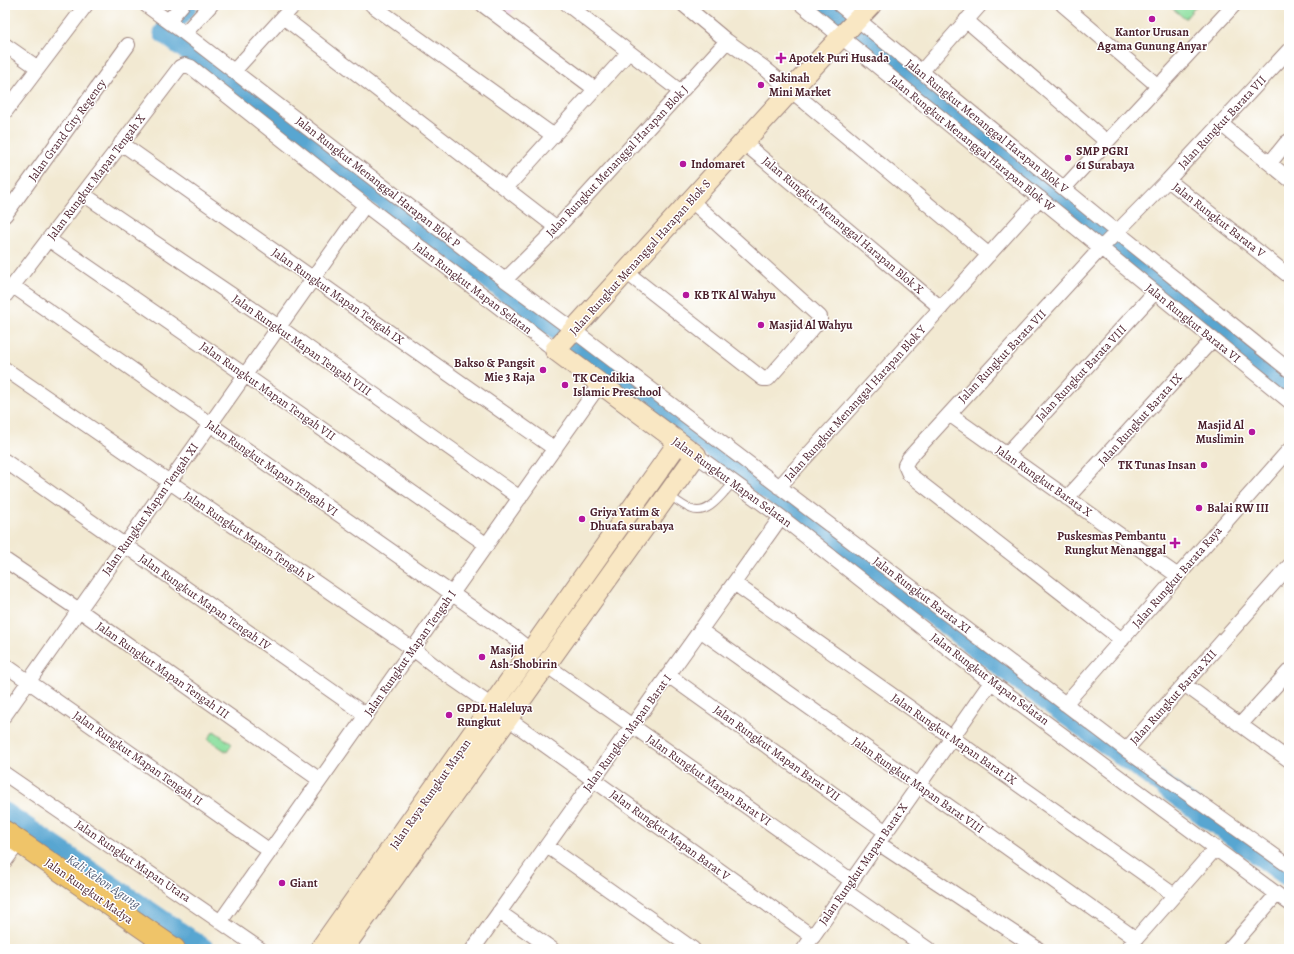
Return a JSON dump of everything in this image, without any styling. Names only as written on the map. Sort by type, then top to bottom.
[{"type":"main road","name":"Jalan Rungkut Madya","points":[[9,848],[174,949]]},
{"type":"street","points":[[5,112],[86,5]]},
{"type":"street","name":"Jalan Rungkut Menanggal Harapan Blok P","points":[[146,5],[505,280],[565,340]]},
{"type":"street","points":[[176,27],[182,5]]},
{"type":"street","points":[[176,27],[210,5]]},
{"type":"street","points":[[234,71],[294,5]]},
{"type":"street","points":[[372,5],[554,136]]},
{"type":"street","points":[[483,5],[595,89]]},
{"type":"street","points":[[568,5],[680,92]]},
{"type":"street","points":[[684,5],[727,41],[763,67],[989,255]]},
{"type":"street","points":[[802,5],[854,24]]},
{"type":"street","points":[[840,5],[854,24]]},
{"type":"street","points":[[921,72],[980,5]]},
{"type":"street","points":[[1064,188],[1234,5]]},
{"type":"street","points":[[1071,7],[1158,86]]},
{"type":"street","points":[[283,17],[557,228]]},
{"type":"street","points":[[966,20],[1106,142]]},
{"type":"street","name":"Jalan Rungkut Menanggal Harapan Blok V","points":[[854,24],[921,72],[1064,188],[1109,241]]},
{"type":"street","name":"Jalan Rungkut Menanggal Harapan Blok S","points":[[565,340],[791,90],[854,24]]},
{"type":"street","name":"Jalan Rungkut Menanggal Harapan Blok W","points":[[854,24],[1040,198],[1109,241]]},
{"type":"street","name":"Jalan Rungkut Menanggal Harapan Blok J","points":[[505,280],[557,228],[727,41]]},
{"type":"street","points":[[5,45],[38,68]]},
{"type":"street","name":"Jalan Grand City Regency","points":[[5,214],[128,45]]},
{"type":"street","points":[[506,188],[628,52]]},
{"type":"street","name":"Jalan Rungkut Barata VII","points":[[1122,640],[909,474],[905,465],[909,458],[949,414],[1109,241],[1289,52]]},
{"type":"street","name":"Jalan Rungkut Mapan Tengah X","points":[[9,291],[180,67],[185,65],[191,67]]},
{"type":"street","name":"Jalan Rungkut Mapan Selatan","points":[[191,67],[365,205],[565,340],[600,384],[678,443],[781,517],[991,682],[1289,902]]},
{"type":"street","points":[[1221,124],[1289,179]]},
{"type":"street","points":[[1270,163],[1286,143],[1289,142]]},
{"type":"street","name":"Jalan Rungkut Mapan Tengah IX","points":[[121,143],[555,449]]},
{"type":"street","name":"Jalan Rungkut Menanggal Harapan Blok X","points":[[744,143],[941,308]]},
{"type":"street","name":"Jalan Rungkut Barata V","points":[[1168,180],[1289,276]]},
{"type":"street","name":"Jalan Rungkut Mapan Tengah VIII","points":[[83,194],[279,328],[520,498]]},
{"type":"street","name":"Jalan Rungkut Menanggal Harapan Blok Y","points":[[565,340],[779,487],[1040,198]]},
{"type":"street","points":[[626,272],[764,379],[768,379],[820,320],[820,317],[691,201]]},
{"type":"street","name":"Jalan Rungkut Mapan Tengah XI","points":[[5,715],[365,205]]},
{"type":"street","name":"Jalan Rungkut Mapan Tengah VII","points":[[48,239],[246,375],[486,545]]},
{"type":"street","name":"Jalan Rungkut Barata VI","points":[[1109,241],[1155,292],[1289,401]]},
{"type":"street","name":"Jalan Rungkut Barata VI","points":[[1109,241],[1289,370]]},
{"type":"street","name":"Jalan Rungkut Mapan Tengah VI","points":[[9,291],[210,425],[511,635],[531,652]]},
{"type":"street","name":"Jalan Rungkut Barata VIII","points":[[1006,455],[1155,292]]},
{"type":"street","name":"Jalan Rungkut Barata IX","points":[[1067,498],[1213,339]]},
{"type":"street","name":"Jalan Rungkut Mapan Tengah V","points":[[5,369],[413,649],[440,670],[492,706]]},
{"type":"street","name":"Jalan Rungkut Mapan Tengah I","points":[[220,922],[600,384]]},
{"type":"street","name":"Jalan Rungkut Barata X","points":[[949,414],[1178,576]]},
{"type":"street","name":"Jalan Raya Rungkut Mapan","points":[[343,949],[492,706],[678,443]]},
{"type":"street","name":"Jalan Rungkut Barata Raya","points":[[1065,704],[1289,450]]},
{"type":"street","name":"Jalan Raya Rungkut Mapan","points":[[320,949],[507,718],[696,455]]},
{"type":"street","name":"Jalan Rungkut Mapan Tengah IV","points":[[5,461],[366,716]]},
{"type":"street","name":"Jalan Rungkut Barata XI","points":[[779,487],[1126,750]]},
{"type":"street","name":"Jalan Rungkut Mapan Barat I","points":[[473,949],[781,517]]},
{"type":"street","name":"Jalan Rungkut Mapan Tengah III","points":[[5,560],[79,610],[320,780]]},
{"type":"street","name":"Jalan Rungkut Barata XII","points":[[1289,566],[1126,750],[1289,866]]},
{"type":"street","name":"Jalan Rungkut Mapan Barat IX","points":[[734,583],[1174,895]]},
{"type":"street","name":"Jalan Rungkut Mapan Barat VIII","points":[[700,630],[919,785],[1131,944]]},
{"type":"street","name":"Jalan Rungkut Mapan Tengah II","points":[[5,665],[270,851]]},
{"type":"street","name":"Jalan Rungkut Mapan Barat VI","points":[[546,665],[632,726],[849,886],[928,949]]},
{"type":"street","points":[[1240,725],[1289,671]]},
{"type":"street","name":"Jalan Rungkut Mapan Barat VII","points":[[668,675],[882,838],[1038,949]]},
{"type":"street","name":"Jalan Rungkut Mapan Barat X","points":[[808,945],[991,682]]},
{"type":"street","points":[[1184,684],[1240,725],[1287,756]]},
{"type":"street","name":"Jalan Rungkut Mapan Barat V","points":[[507,718],[593,780],[808,945]]},
{"type":"street","name":"Jalan Rungkut Mapan Utara","points":[[5,774],[260,949]]},
{"type":"street","points":[[547,846],[693,949]]},
{"type":"street","points":[[1131,944],[1216,848]]},
{"type":"street","points":[[1228,949],[1277,894]]},
{"type":"street","points":[[499,912],[552,949]]},
{"type":"lane","points":[[667,494],[690,509],[698,511],[705,510],[734,482]]},
{"type":"shaded area","points":[[491,5],[519,5],[507,18]]},
{"type":"green space","points":[[1173,5],[1197,5],[1185,19],[1171,7]]},
{"type":"green space","points":[[214,731],[232,744],[227,752],[208,739]]},
{"type":"waterway","points":[[821,5],[1117,245],[1289,388]]},
{"type":"waterway","points":[[186,8],[164,33],[1051,704],[1289,877]]},
{"type":"waterway","name":"Kali Kebon Agung","points":[[5,813],[204,949]]},
{"type":"place","name":"Kantor Urusan Agama Gunung Anyar","points":[[1152,19]]},
{"type":"place","name":"Apotek Puri Husada","points":[[781,58]]},
{"type":"place","name":"Sakinah Mini Market","points":[[761,85]]},
{"type":"place","name":"SMP PGRI 61 Surabaya","points":[[1068,158]]},
{"type":"place","name":"Indomaret","points":[[683,164]]},
{"type":"place","name":"KB TK Al Wahyu","points":[[686,295]]},
{"type":"place","name":"Masjid Al Wahyu","points":[[761,325]]},
{"type":"place","name":"Bakso & Pangsit Mie 3 Raja","points":[[543,370]]},
{"type":"place","name":"TK Cendikia Islamic Preschool","points":[[565,385]]},
{"type":"place","name":"Masjid Al Muslimin","points":[[1252,432]]},
{"type":"place","name":"TK Tunas Insan","points":[[1204,465]]},
{"type":"place","name":"Balai RW III","points":[[1199,508]]},
{"type":"place","name":"Griya Yatim & Dhuafa surabaya","points":[[582,519]]},
{"type":"place","name":"Puskesmas Pembantu Rungkut Menanggal","points":[[1175,543]]},
{"type":"place","name":"Masjid Ash-Shobirin","points":[[482,657]]},
{"type":"place","name":"GPDL Haleluya Rungkut","points":[[449,715]]},
{"type":"place","name":"Giant","points":[[282,883]]}]
